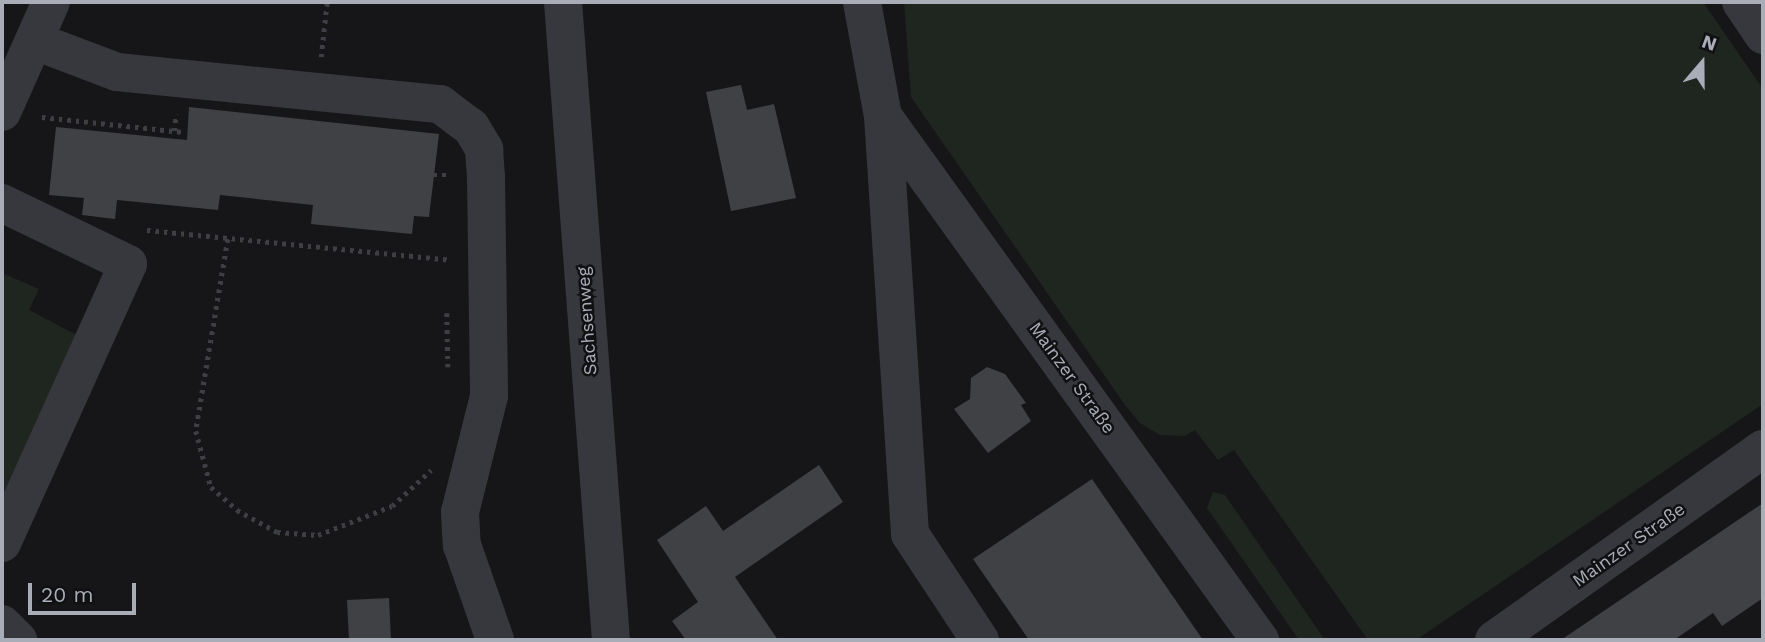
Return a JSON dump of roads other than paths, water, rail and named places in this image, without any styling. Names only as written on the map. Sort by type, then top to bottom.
[{"type":"lane","points":[[3,110],[21,50],[51,2]]},
{"type":"lane","name":"Sachsenweg","points":[[563,2],[611,640]]},
{"type":"lane","name":"Mainzer Straße","points":[[862,2],[884,116],[910,534],[980,640]]},
{"type":"lane","points":[[1741,2],[1763,35]]},
{"type":"lane","points":[[21,50],[117,72],[440,104],[471,127],[484,149],[486,177],[489,396],[460,512],[462,545],[495,640]]},
{"type":"lane","name":"Mainzer Straße","points":[[884,116],[1260,640]]},
{"type":"lane","points":[[2,203],[128,264],[2,542]]},
{"type":"lane","name":"Mainzer Straße","points":[[1494,640],[1763,449]]},
{"type":"lane","points":[[2,624],[18,640]]}]
